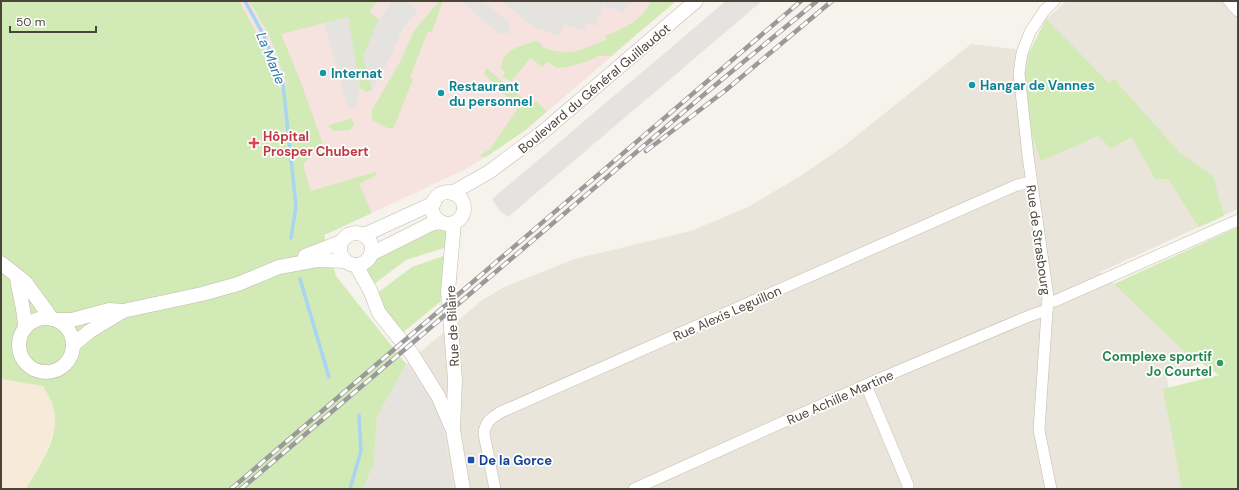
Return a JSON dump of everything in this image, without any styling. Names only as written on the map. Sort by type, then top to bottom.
[{"type":"street","name":"Boulevard du Général Guillaudot","points":[[457,197],[550,127],[696,1]]},
{"type":"street","name":"Rue de Strasbourg","points":[[1051,489],[1039,430],[1048,306],[1031,182],[1019,73],[1020,63],[1030,32],[1054,1]]},
{"type":"street","points":[[1229,1],[1238,11]]},
{"type":"street","name":"Rue Alexis Leguillon","points":[[495,489],[484,434],[485,426],[490,419],[501,412],[1017,185],[1031,182]]},
{"type":"street","points":[[1,263],[24,282],[55,320],[69,331],[73,346],[70,357],[63,366],[53,371],[41,371],[31,367],[23,359],[21,354],[19,339],[25,328],[37,319],[55,320],[72,320],[109,310],[123,311],[231,286],[279,267],[317,260],[364,263],[371,254],[431,224],[447,222],[462,216],[464,211],[457,197],[440,195],[434,203],[364,235],[351,233],[341,242],[282,263],[279,267]]},
{"type":"street","points":[[434,203],[434,214],[447,222]]},
{"type":"street","name":"Rue Achille Martine","points":[[634,489],[866,385],[1029,316],[1055,302],[1238,220]]},
{"type":"street","name":"Rue de Bilaire","points":[[447,222],[448,291],[455,380],[453,430],[463,489]]},
{"type":"street","points":[[364,235],[371,243],[371,254]]},
{"type":"street","points":[[341,242],[340,252],[350,263]]},
{"type":"street","name":"Rue de Bilaire","points":[[350,263],[370,290],[379,313],[412,354],[438,396],[453,430]]},
{"type":"street","points":[[17,277],[19,292],[24,305],[25,328]]},
{"type":"street","points":[[73,346],[90,331],[123,311]]},
{"type":"street","points":[[866,385],[908,489]]},
{"type":"shaded area","name":"Hôpital Prosper Chubert","points":[[1,1],[676,1],[527,129],[486,157],[464,170],[279,256]]},
{"type":"shaded area","points":[[392,1],[407,1],[418,11],[404,26],[392,54],[372,90],[363,57],[376,25]]},
{"type":"shaded area","points":[[461,1],[483,1],[510,23],[509,33],[499,34]]},
{"type":"shaded area","points":[[501,1],[632,1],[631,6],[627,5],[624,13],[603,5],[596,26],[587,23],[585,31],[564,24],[560,36],[535,28]]},
{"type":"shaded area","points":[[726,1],[762,1],[508,217],[500,211],[492,199]]},
{"type":"shaded area","points":[[1067,1],[1238,1],[1238,209],[1100,272],[1204,361],[1167,377],[1183,489],[453,489],[440,409],[406,364],[481,301],[504,287],[575,259],[691,231],[748,207],[799,177],[844,146],[971,44],[1030,51],[1046,19]]},
{"type":"shaded area","points":[[348,17],[360,88],[357,107],[348,109],[324,23]]},
{"type":"shaded area","points":[[406,364],[440,409],[453,489],[363,489],[374,463],[377,417]]},
{"type":"shaded area","points":[[1,379],[43,386],[53,405],[56,426],[43,460],[26,489],[1,489]]},
{"type":"green space","points":[[1,1],[239,1],[258,36],[279,88],[287,85],[269,35],[249,1],[378,1],[369,11],[379,20],[363,57],[372,90],[366,92],[360,88],[348,17],[281,34],[300,80],[325,150],[310,153],[311,157],[304,163],[304,168],[311,191],[375,172],[377,175],[359,184],[372,213],[324,235],[336,276],[406,364],[377,417],[374,463],[363,489],[26,489],[48,449],[55,428],[55,417],[52,403],[43,386],[1,379]]},
{"type":"green space","points":[[439,1],[443,1],[432,32],[428,31],[410,77],[413,79],[394,127],[389,129],[372,120],[372,110],[401,60],[414,31]]},
{"type":"green space","points":[[651,1],[676,1],[611,56],[598,56],[589,61],[557,68],[547,62],[542,67],[531,58],[511,81],[502,77],[505,73],[501,68],[502,62],[505,56],[513,49],[536,41],[542,44],[542,47],[561,52],[581,50],[606,40],[605,36],[638,19]]},
{"type":"green space","points":[[1046,19],[1109,83],[1114,79],[1180,153],[1213,176],[1224,216],[1199,227],[1168,179],[1155,179],[1132,137],[1111,148],[1098,136],[1041,161],[1026,117],[1024,82],[1030,51]]},
{"type":"green space","points":[[486,68],[532,106],[536,101],[547,111],[527,129],[486,157],[478,156],[490,149],[518,108],[484,74]]},
{"type":"green space","points":[[351,118],[354,125],[350,130],[333,131],[328,126]]},
{"type":"green space","name":"Complexe sportif Jo Courtel","points":[[1238,227],[1238,489],[1182,489],[1163,389],[1219,375],[1182,349],[1114,284]]},
{"type":"green space","points":[[437,230],[449,231],[447,247],[406,260],[374,284],[363,270],[369,267],[382,254],[401,243],[424,233]]},
{"type":"green space","points":[[446,255],[443,290],[440,302],[401,334],[388,319],[376,294],[412,267]]},
{"type":"waterway","name":"La Marle","points":[[245,1],[263,34],[283,84],[296,206],[291,238]]},
{"type":"waterway","name":"La Marle","points":[[300,279],[329,377]]},
{"type":"waterway","name":"La Marle","points":[[350,489],[361,451],[359,415]]},
{"type":"railway","points":[[231,489],[801,1]]},
{"type":"railway","points":[[241,489],[707,92],[817,1]]},
{"type":"railway","points":[[646,151],[726,90],[832,1]]},
{"type":"place","name":"Internat","points":[[323,73]]},
{"type":"place","name":"Hangar de Vannes","points":[[972,85]]},
{"type":"place","name":"Restaurant du personnel","points":[[441,93]]},
{"type":"place","name":"Hôpital Prosper Chubert","points":[[254,143]]},
{"type":"place","name":"Complexe sportif Jo Courtel","points":[[1220,363]]},
{"type":"place","name":"De la Gorce","points":[[471,460]]}]
